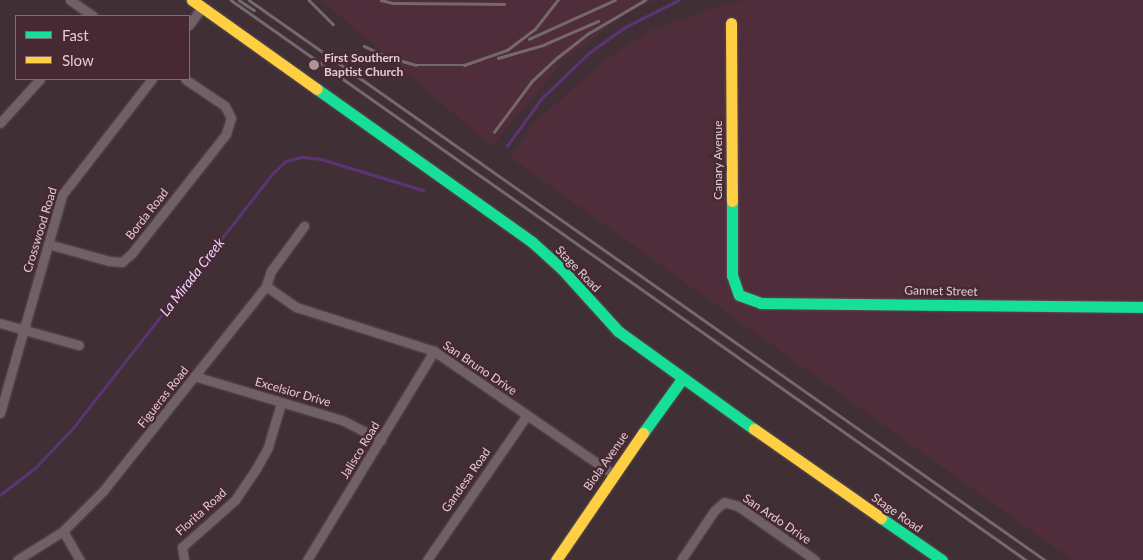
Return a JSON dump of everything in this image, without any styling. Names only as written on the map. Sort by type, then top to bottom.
[{"type":"main road","name":"Stage Road","points":[[192,0],[532,242],[560,267],[618,331],[682,379],[942,560]]},
{"type":"main road","name":"Canary Avenue","points":[[731,23],[732,275],[739,295]]},
{"type":"main road","name":"Gannet Street","points":[[739,295],[761,303],[1143,307]]},
{"type":"main road","name":"Biola Avenue","points":[[556,560],[612,474],[682,379]]},
{"type":"street","points":[[70,0],[89,15]]},
{"type":"street","points":[[190,25],[202,7]]},
{"type":"street","points":[[0,123],[39,80]]},
{"type":"street","name":"Crosswood Road","points":[[0,413],[62,195],[70,180],[119,125],[151,80]]},
{"type":"street","name":"Borda Road","points":[[48,244],[122,262],[132,253],[226,134],[231,118],[225,106],[186,80]]},
{"type":"street","name":"Figueras Road","points":[[17,560],[63,531],[133,456],[266,286],[272,271],[304,226]]},
{"type":"street","name":"San Bruno Drive","points":[[266,286],[305,310],[434,351],[612,474]]},
{"type":"street","points":[[0,323],[79,345]]},
{"type":"street","name":"Jalisco Road","points":[[307,560],[434,351]]},
{"type":"street","name":"Excelsior Drive","points":[[194,376],[342,420],[381,440]]},
{"type":"street","name":"Florita Road","points":[[184,560],[182,546],[235,500],[256,469],[268,447],[281,403]]},
{"type":"street","name":"Gandesa Road","points":[[428,560],[527,415]]},
{"type":"street","name":"San Ardo Drive","points":[[681,560],[714,511],[724,502],[738,506],[815,560]]},
{"type":"street","points":[[63,531],[80,560]]},
{"type":"shaded area","points":[[321,0],[657,0],[631,10],[564,60],[492,146]]},
{"type":"shaded area","points":[[748,0],[1143,0],[1143,560],[1072,560],[510,157],[535,122],[609,57],[651,30],[725,4]]},
{"type":"waterway","name":"La Mirada Creek","points":[[507,146],[541,99],[590,52],[625,27],[679,0]]},
{"type":"waterway","name":"La Mirada Creek","points":[[0,495],[35,468],[73,428],[272,174],[286,161],[302,157],[321,159],[423,190]]},
{"type":"railway","points":[[231,0],[1026,560]]},
{"type":"railway","points":[[239,0],[254,10]]},
{"type":"railway","points":[[249,0],[1045,560]]},
{"type":"railway","points":[[309,0],[333,24]]},
{"type":"railway","points":[[381,0],[393,3],[504,4]]},
{"type":"railway","points":[[364,46],[385,56],[416,65],[464,65],[507,50],[535,29],[558,0]]},
{"type":"railway","points":[[529,39],[615,0]]},
{"type":"railway","points":[[494,132],[532,81],[558,57],[589,33],[645,0]]},
{"type":"railway","points":[[498,58],[543,45],[598,21]]},
{"type":"traffic: fast","points":[[317,89],[532,242],[560,267],[618,331],[754,429]]},
{"type":"traffic: fast","points":[[732,201],[732,275],[739,295],[761,303],[1143,307]]},
{"type":"traffic: fast","points":[[643,433],[682,379]]},
{"type":"traffic: fast","points":[[881,518],[942,560]]},
{"type":"traffic: slow","points":[[192,0],[317,89]]},
{"type":"traffic: slow","points":[[731,23],[732,201]]},
{"type":"traffic: slow","points":[[754,429],[881,518]]},
{"type":"traffic: slow","points":[[556,560],[643,433]]},
{"type":"place","name":"First Southern Baptist Church","points":[[314,65]]}]
